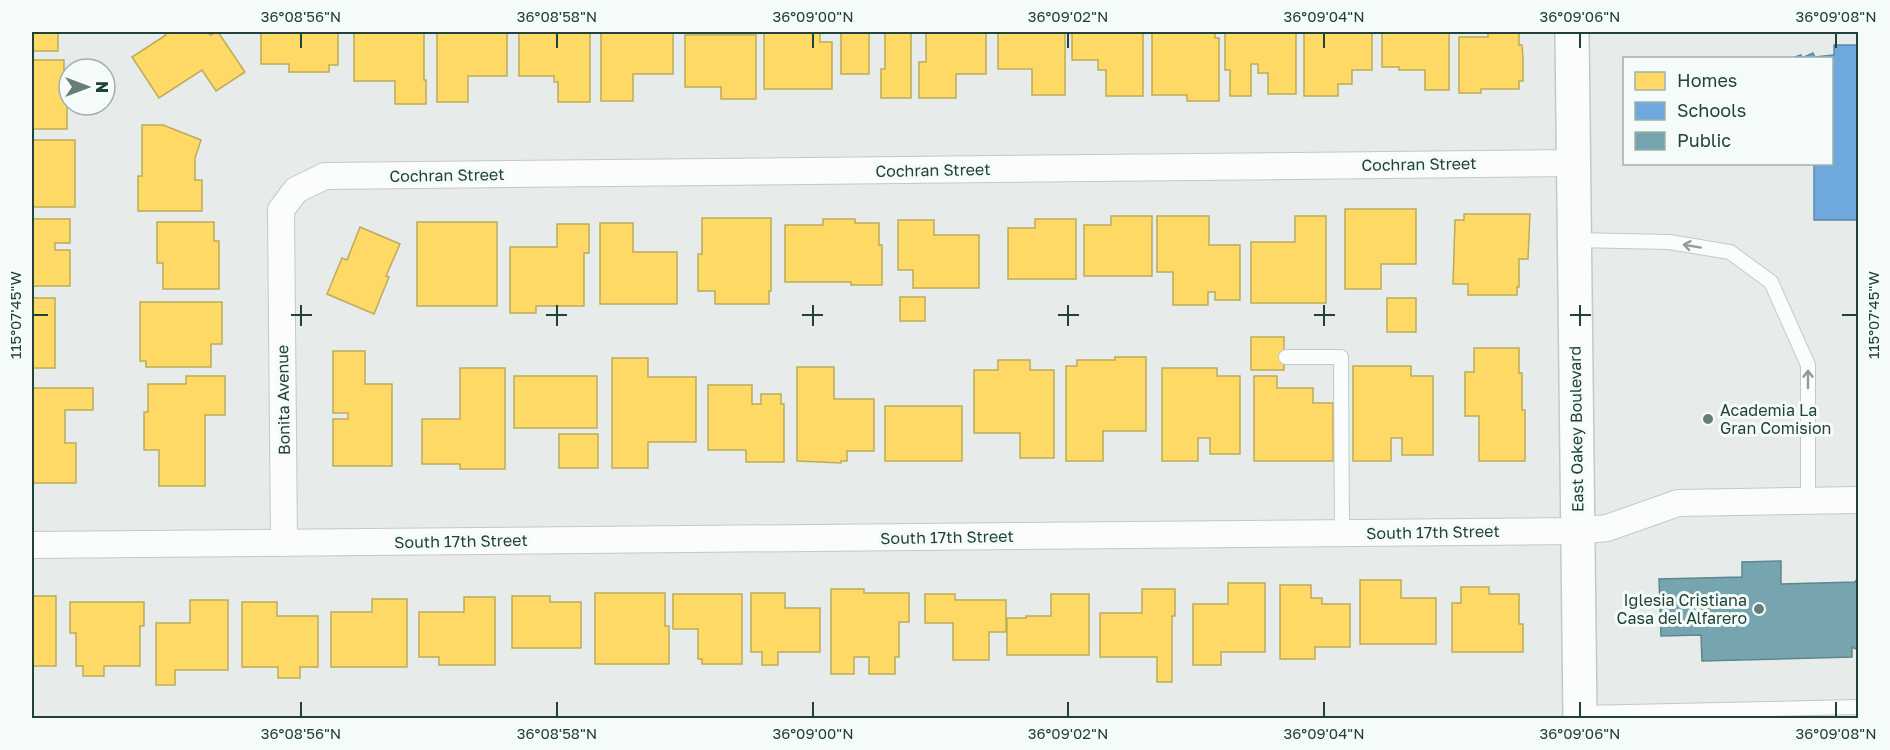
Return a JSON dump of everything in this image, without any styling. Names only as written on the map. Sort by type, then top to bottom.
[{"type":"street","name":"East Oakey Boulevard","points":[[1572,32],[1580,716]]},
{"type":"street","name":"Cochran Street","points":[[296,190],[325,176],[1573,162]]},
{"type":"street","name":"Bonita Avenue","points":[[285,543],[281,210],[296,190]]},
{"type":"street","name":"South 17th Street","points":[[32,545],[1577,531],[1607,528],[1678,503],[1858,500]]},
{"type":"lane","points":[[1574,240],[1669,242],[1730,252],[1771,282],[1808,365],[1808,501]]},
{"type":"lane","points":[[1286,357],[1341,357],[1342,533]]},
{"type":"lane","points":[[1580,716],[1858,707]]},
{"type":"building: Homes","points":[[32,32],[58,32],[58,51],[32,51]]},
{"type":"building: Homes","points":[[163,32],[208,32],[210,35],[218,32],[245,72],[216,91],[202,70],[159,98],[132,57],[166,35]]},
{"type":"building: Homes","points":[[261,32],[338,32],[338,65],[329,65],[329,72],[289,72],[289,64],[261,64]]},
{"type":"building: Homes","points":[[354,32],[424,32],[426,104],[395,104],[395,81],[354,81]]},
{"type":"building: Homes","points":[[437,32],[507,32],[507,76],[468,76],[468,102],[437,102]]},
{"type":"building: Homes","points":[[519,32],[590,32],[590,102],[558,102],[558,82],[554,82],[554,76],[519,76]]},
{"type":"building: Homes","points":[[601,32],[673,32],[673,74],[633,74],[633,101],[601,101]]},
{"type":"building: Homes","points":[[764,32],[820,32],[820,42],[832,42],[832,89],[764,89]]},
{"type":"building: Homes","points":[[841,32],[869,32],[869,74],[841,74]]},
{"type":"building: Homes","points":[[885,32],[911,32],[911,98],[881,98],[881,69],[885,69]]},
{"type":"building: Homes","points":[[926,32],[986,32],[986,74],[956,74],[956,98],[919,98],[919,62],[926,62]]},
{"type":"building: Homes","points":[[998,32],[1065,32],[1065,95],[1032,95],[1032,69],[998,69]]},
{"type":"building: Homes","points":[[1072,32],[1143,32],[1143,96],[1106,96],[1106,70],[1098,70],[1098,60],[1072,60]]},
{"type":"building: Homes","points":[[1215,32],[1215,38],[1219,38],[1219,101],[1187,101],[1187,95],[1152,95],[1152,33]]},
{"type":"building: Homes","points":[[1225,32],[1296,32],[1296,94],[1268,94],[1268,73],[1258,73],[1258,64],[1251,64],[1251,96],[1230,96],[1230,70],[1225,70]]},
{"type":"building: Homes","points":[[1304,32],[1372,32],[1372,70],[1352,70],[1352,84],[1338,84],[1338,96],[1304,96]]},
{"type":"building: Homes","points":[[1382,32],[1449,32],[1449,90],[1425,90],[1425,70],[1399,70],[1399,67],[1382,67]]},
{"type":"building: Homes","points":[[1488,32],[1519,32],[1519,45],[1522,45],[1523,81],[1519,81],[1519,89],[1481,89],[1481,93],[1459,93],[1459,37],[1488,37]]},
{"type":"building: Homes","points":[[685,35],[756,35],[756,99],[721,99],[721,87],[685,87]]},
{"type":"building: Homes","points":[[32,60],[57,60],[57,117],[67,117],[67,129],[32,129]]},
{"type":"building: Homes","points":[[142,125],[163,125],[201,140],[195,158],[195,180],[202,180],[202,211],[138,211],[138,176],[142,176]]},
{"type":"building: Homes","points":[[32,140],[75,140],[75,207],[32,207]]},
{"type":"building: Homes","points":[[1345,209],[1416,209],[1416,264],[1381,264],[1381,289],[1345,289]]},
{"type":"building: Homes","points":[[1464,214],[1530,214],[1528,259],[1519,259],[1517,295],[1468,295],[1468,284],[1453,284],[1455,220],[1464,220]]},
{"type":"building: Homes","points":[[1111,216],[1152,216],[1152,276],[1084,276],[1084,225],[1111,225]]},
{"type":"building: Homes","points":[[1157,216],[1209,216],[1209,245],[1240,245],[1240,300],[1215,300],[1215,292],[1208,292],[1208,305],[1173,305],[1173,272],[1157,272]]},
{"type":"building: Homes","points":[[1295,216],[1326,216],[1326,303],[1251,303],[1251,242],[1295,242]]},
{"type":"building: Homes","points":[[702,218],[771,218],[769,304],[715,304],[715,291],[698,291],[698,254],[702,254]]},
{"type":"building: Homes","points":[[32,219],[70,219],[70,243],[55,243],[55,250],[70,250],[70,286],[32,286]]},
{"type":"building: Homes","points":[[823,219],[855,219],[855,223],[879,223],[879,245],[882,245],[882,285],[851,285],[851,282],[785,282],[785,225],[823,225]]},
{"type":"building: Homes","points":[[1035,219],[1076,219],[1076,279],[1008,279],[1008,228],[1035,228]]},
{"type":"building: Homes","points":[[898,220],[934,220],[934,235],[979,235],[979,288],[913,288],[913,270],[898,270]]},
{"type":"building: Homes","points":[[157,222],[214,222],[214,241],[219,241],[219,289],[163,289],[163,263],[157,263]]},
{"type":"building: Homes","points":[[417,222],[497,222],[497,306],[417,306]]},
{"type":"building: Homes","points":[[600,223],[633,223],[633,252],[677,252],[677,304],[600,304]]},
{"type":"building: Homes","points":[[557,224],[589,224],[589,253],[584,253],[584,306],[536,306],[536,313],[510,313],[510,247],[557,247]]},
{"type":"building: Homes","points":[[360,227],[400,244],[386,276],[389,277],[374,314],[327,294],[342,258],[347,260]]},
{"type":"building: Homes","points":[[900,297],[925,297],[925,321],[900,321]]},
{"type":"building: Homes","points":[[32,298],[55,298],[55,368],[32,368]]},
{"type":"building: Homes","points":[[1387,298],[1416,298],[1416,332],[1387,332]]},
{"type":"building: Homes","points":[[140,302],[222,302],[222,344],[211,344],[211,367],[146,367],[146,361],[140,361]]},
{"type":"building: Homes","points":[[1251,337],[1284,337],[1284,370],[1251,370]]},
{"type":"building: Homes","points":[[1474,348],[1519,348],[1522,410],[1525,410],[1525,461],[1479,461],[1479,416],[1465,416],[1465,372],[1474,372]]},
{"type":"building: Homes","points":[[333,351],[365,351],[365,384],[392,384],[392,466],[333,466],[333,419],[348,419],[348,413],[333,413]]},
{"type":"building: Homes","points":[[1115,357],[1146,357],[1146,431],[1103,431],[1103,461],[1066,461],[1066,366],[1077,366],[1077,360],[1115,360]]},
{"type":"building: Homes","points":[[612,358],[648,358],[648,377],[696,377],[696,442],[648,442],[648,468],[612,468]]},
{"type":"building: Homes","points":[[998,360],[1030,360],[1030,370],[1054,370],[1054,458],[1020,458],[1020,433],[974,433],[974,370],[998,370]]},
{"type":"building: Homes","points":[[1353,366],[1411,366],[1411,376],[1433,376],[1433,455],[1402,455],[1402,438],[1391,438],[1391,461],[1353,461]]},
{"type":"building: Homes","points":[[797,367],[834,367],[834,399],[874,399],[874,451],[847,451],[847,461],[841,461],[841,463],[797,461]]},
{"type":"building: Homes","points":[[460,368],[505,368],[505,469],[460,469],[460,464],[422,464],[422,419],[460,419]]},
{"type":"building: Homes","points":[[1162,368],[1217,368],[1217,376],[1240,376],[1240,454],[1210,454],[1210,438],[1198,438],[1198,461],[1162,461]]},
{"type":"building: Homes","points":[[186,376],[225,376],[225,415],[205,415],[205,486],[159,486],[159,450],[144,450],[144,412],[148,412],[148,384],[186,384]]},
{"type":"building: Homes","points":[[514,376],[597,376],[597,428],[514,428]]},
{"type":"building: Homes","points":[[1254,376],[1277,376],[1277,388],[1313,388],[1313,403],[1333,403],[1333,461],[1254,461]]},
{"type":"building: Homes","points":[[708,385],[752,385],[752,404],[761,404],[761,394],[781,394],[781,404],[784,404],[784,462],[746,462],[746,450],[708,450]]},
{"type":"building: Homes","points":[[32,388],[93,388],[93,410],[65,410],[65,443],[76,443],[76,483],[32,483]]},
{"type":"building: Homes","points":[[885,406],[962,406],[962,461],[885,461]]},
{"type":"building: Homes","points":[[559,434],[598,434],[598,468],[559,468]]},
{"type":"building: Homes","points":[[1360,580],[1401,580],[1401,598],[1436,598],[1436,644],[1360,644]]},
{"type":"building: Homes","points":[[1228,583],[1265,583],[1265,652],[1221,652],[1221,665],[1193,665],[1193,604],[1228,604]]},
{"type":"building: Homes","points":[[1280,585],[1311,585],[1311,598],[1322,598],[1322,604],[1350,604],[1350,647],[1315,647],[1315,659],[1280,659]]},
{"type":"building: Homes","points":[[1461,587],[1489,587],[1489,594],[1519,594],[1519,624],[1523,624],[1523,652],[1452,652],[1452,603],[1461,603]]},
{"type":"building: Homes","points":[[831,589],[864,589],[864,593],[909,593],[909,622],[899,622],[899,657],[895,657],[895,674],[869,674],[869,657],[854,657],[854,674],[831,674]]},
{"type":"building: Homes","points":[[1142,589],[1175,589],[1175,616],[1172,616],[1172,682],[1157,682],[1157,657],[1100,657],[1100,613],[1142,613]]},
{"type":"building: Homes","points":[[595,593],[665,593],[665,626],[669,626],[669,664],[595,664]]},
{"type":"building: Homes","points":[[751,593],[785,593],[785,608],[820,608],[820,652],[778,652],[778,665],[762,665],[762,652],[751,652]]},
{"type":"building: Homes","points":[[673,594],[742,594],[742,664],[702,664],[702,659],[698,659],[698,629],[673,629]]},
{"type":"building: Homes","points":[[925,594],[955,594],[955,600],[1006,600],[1006,632],[989,632],[989,660],[953,660],[953,623],[925,623]]},
{"type":"building: Homes","points":[[1051,594],[1089,594],[1089,655],[1007,655],[1007,618],[1051,616]]},
{"type":"building: Homes","points":[[32,596],[56,596],[56,666],[32,666]]},
{"type":"building: Homes","points":[[512,596],[550,596],[550,602],[581,602],[581,648],[512,648]]},
{"type":"building: Homes","points":[[464,597],[495,597],[495,665],[439,665],[439,657],[419,657],[419,612],[464,612]]},
{"type":"building: Homes","points":[[372,599],[407,599],[407,667],[331,667],[331,612],[372,612]]},
{"type":"building: Homes","points":[[190,600],[228,600],[228,670],[175,670],[175,685],[156,685],[156,623],[190,623]]},
{"type":"building: Homes","points":[[70,602],[144,602],[144,626],[140,626],[140,666],[104,666],[104,676],[83,676],[83,666],[76,666],[76,633],[70,633]]},
{"type":"building: Homes","points":[[242,602],[277,602],[277,616],[318,616],[318,667],[300,667],[300,678],[278,678],[278,667],[242,667]]},
{"type":"building: Schools","points":[[1834,45],[1858,45],[1858,233],[1857,220],[1814,220],[1814,165],[1833,165],[1833,57],[1815,57],[1834,55]]},
{"type":"building: Public","name":"Iglesia Cristiana Casa del Alfarero","points":[[1781,561],[1781,584],[1855,582],[1858,578],[1858,650],[1852,647],[1852,657],[1702,661],[1701,635],[1661,636],[1659,579],[1742,577],[1742,562]]},
{"type":"place","name":"Academia La Gran Comision","points":[[1708,419]]},
{"type":"place","name":"Iglesia Cristiana Casa del Alfarero","points":[[1759,609]]}]
